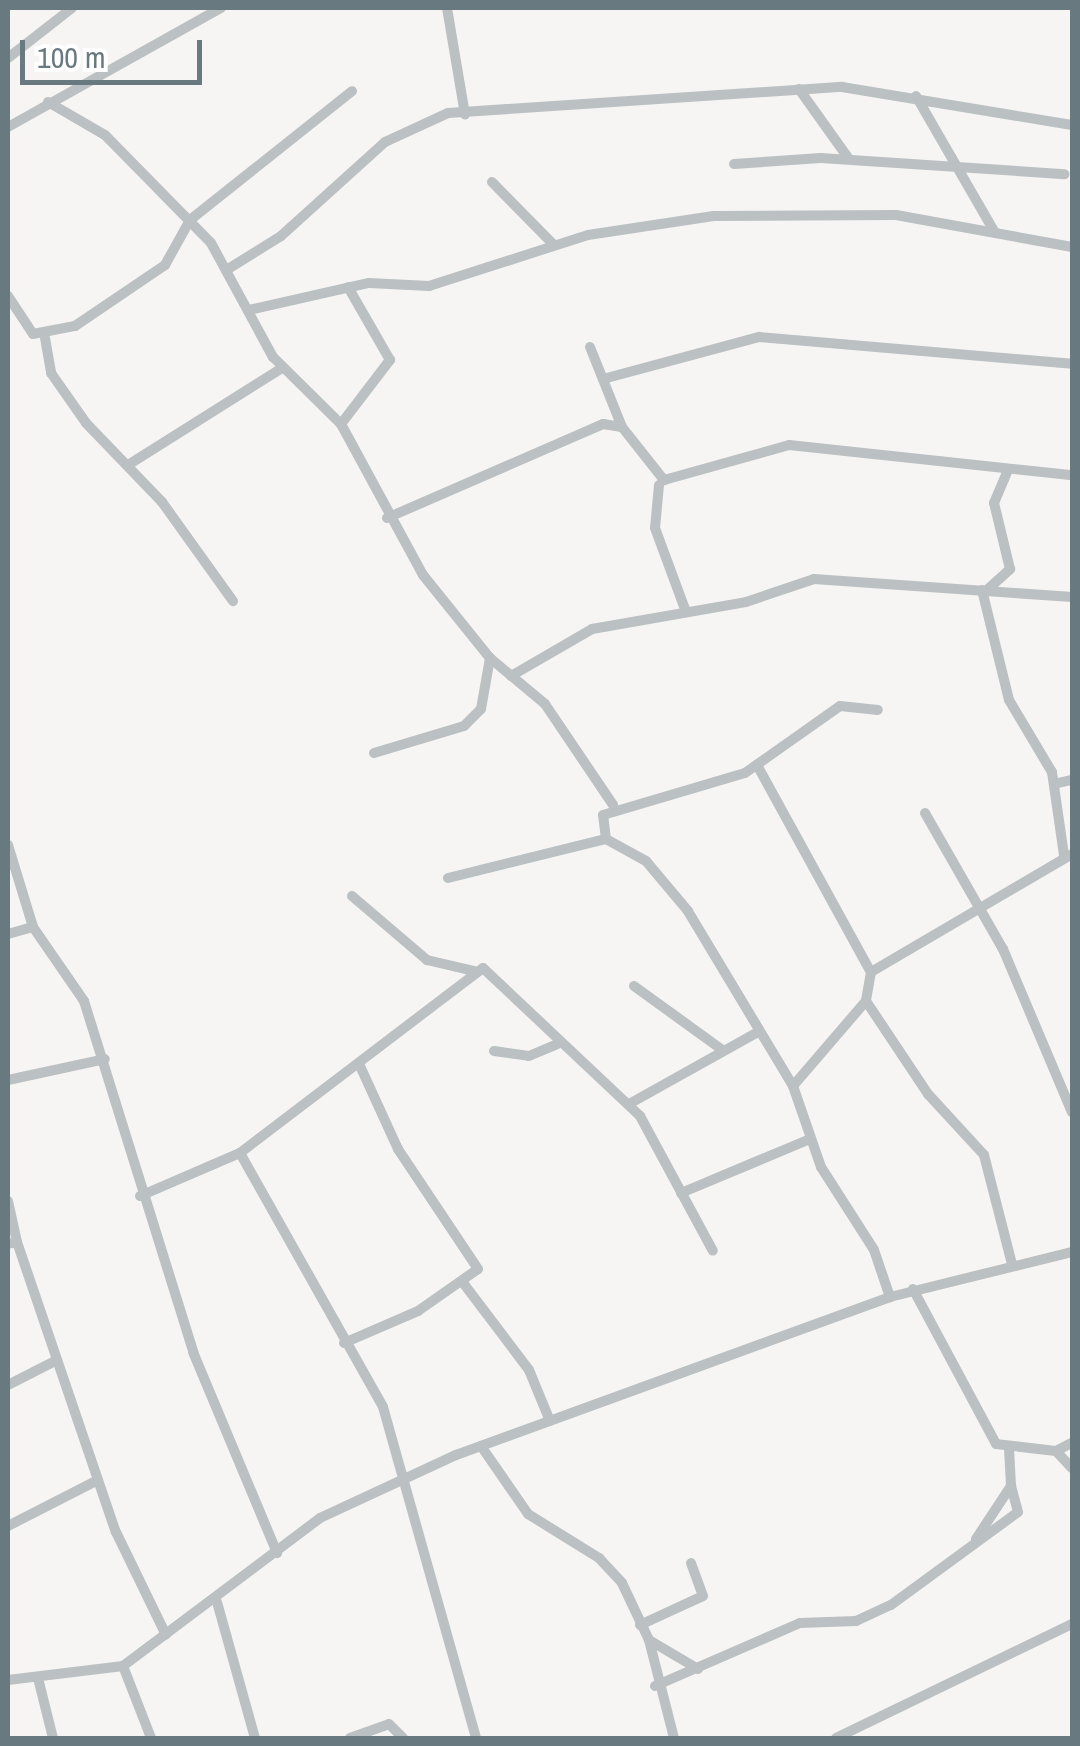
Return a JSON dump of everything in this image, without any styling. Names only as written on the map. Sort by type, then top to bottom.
[{"type":"street","points":[[8,58],[72,8]]},
{"type":"street","points":[[8,128],[48,102],[221,8]]},
{"type":"street","points":[[446,8],[465,114]]},
{"type":"street","points":[[44,338],[154,274],[182,247],[190,220],[352,90]]},
{"type":"street","points":[[799,90],[849,159]]},
{"type":"street","points":[[228,268],[281,236],[386,142],[465,114],[536,100],[596,107],[799,90],[916,96],[1072,124]]},
{"type":"street","points":[[916,96],[952,165],[994,231]]},
{"type":"street","points":[[48,102],[78,113],[190,220],[228,268],[282,368],[341,424],[387,518],[490,658],[546,704],[613,805]]},
{"type":"street","points":[[734,164],[849,159],[1064,174]]},
{"type":"street","points":[[492,182],[554,245]]},
{"type":"street","points":[[249,310],[348,287],[442,284],[554,245],[634,224],[786,212],[994,231],[1072,246]]},
{"type":"street","points":[[341,424],[390,360],[348,287]]},
{"type":"street","points":[[8,294],[25,327],[44,338],[52,373],[233,601]]},
{"type":"street","points":[[8,294],[8,310]]},
{"type":"street","points":[[603,380],[759,336],[1072,364]]},
{"type":"street","points":[[590,347],[622,426],[664,480],[789,445],[1007,473],[1072,474]]},
{"type":"street","points":[[128,465],[282,368]]},
{"type":"street","points":[[387,518],[602,424],[622,426]]},
{"type":"street","points":[[982,590],[1010,569],[994,503],[1007,473]]},
{"type":"street","points":[[659,485],[656,528],[686,612]]},
{"type":"street","points":[[511,676],[592,629],[686,612],[814,579],[1072,597]]},
{"type":"street","points":[[872,972],[978,904],[1068,855],[1054,784],[1004,686],[982,590]]},
{"type":"street","points":[[374,753],[464,726],[481,709],[490,658]]},
{"type":"street","points":[[606,839],[603,815],[613,805],[708,786],[757,765],[826,712],[878,710]]},
{"type":"street","points":[[757,765],[872,972],[866,1001],[792,1086]]},
{"type":"street","points":[[1054,784],[1072,780]]},
{"type":"street","points":[[926,813],[978,904],[1072,1112]]},
{"type":"street","points":[[448,878],[606,839],[646,861],[688,911],[792,1086],[808,1140],[874,1250],[890,1296]]},
{"type":"street","points":[[8,845],[32,927],[72,976],[105,1059],[140,1196],[277,1553]]},
{"type":"street","points":[[352,896],[427,960],[478,972],[629,1104],[713,1251]]},
{"type":"street","points":[[8,934],[32,927]]},
{"type":"street","points":[[140,1196],[240,1152],[360,1066],[478,972]]},
{"type":"street","points":[[634,986],[720,1049]]},
{"type":"street","points":[[866,1001],[928,1094],[984,1155],[1012,1264]]},
{"type":"street","points":[[629,1104],[720,1049],[758,1032]]},
{"type":"street","points":[[494,1052],[529,1056],[557,1044]]},
{"type":"street","points":[[8,1080],[105,1059]]},
{"type":"street","points":[[344,1343],[464,1284],[476,1258],[398,1149],[360,1066]]},
{"type":"street","points":[[681,1192],[808,1140]]},
{"type":"street","points":[[240,1152],[344,1343],[408,1475],[476,1738]]},
{"type":"street","points":[[8,1201],[12,1243],[98,1480],[166,1635]]},
{"type":"street","points":[[8,1680],[123,1666],[217,1602],[320,1518],[408,1475],[890,1296],[1072,1252]]},
{"type":"street","points":[[464,1284],[528,1370],[550,1421]]},
{"type":"street","points":[[913,1290],[988,1432],[1009,1447],[1056,1450],[1072,1442]]},
{"type":"street","points":[[8,1385],[57,1360]]},
{"type":"street","points":[[481,1446],[528,1514],[608,1567],[650,1640],[698,1669]]},
{"type":"street","points":[[655,1686],[800,1623],[856,1621],[920,1588],[1018,1512],[1011,1486],[1009,1447]]},
{"type":"street","points":[[1056,1450],[1072,1468]]},
{"type":"street","points":[[8,1526],[98,1480]]},
{"type":"street","points":[[972,1544],[1011,1486]]},
{"type":"street","points":[[640,1625],[702,1596],[691,1563]]},
{"type":"street","points":[[217,1602],[255,1738]]},
{"type":"street","points":[[836,1738],[1072,1624]]},
{"type":"street","points":[[650,1640],[655,1686],[674,1738]]},
{"type":"street","points":[[123,1666],[150,1738]]},
{"type":"street","points":[[38,1678],[53,1738]]},
{"type":"street","points":[[350,1738],[389,1724],[403,1738]]}]
